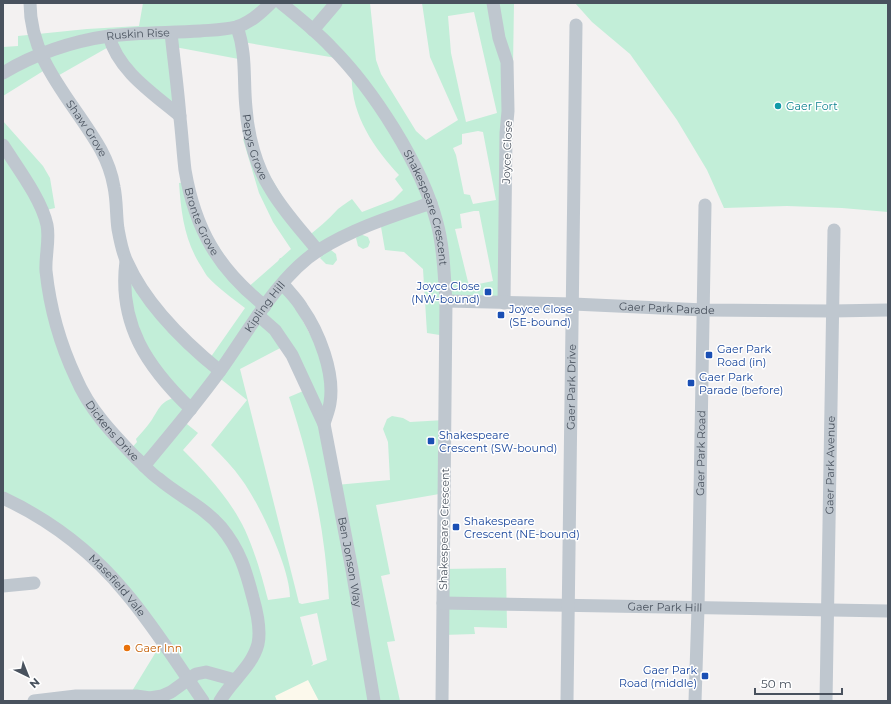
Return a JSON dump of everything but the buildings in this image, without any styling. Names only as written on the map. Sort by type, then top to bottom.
[{"type":"street","name":"Shaw Grove","points":[[30,3],[34,34],[40,54],[58,85],[101,151],[110,171],[114,187],[118,228],[126,261],[124,291],[127,311],[134,334],[163,380],[191,409]]},
{"type":"street","name":"Ruskin Rise","points":[[3,73],[40,54],[109,36],[216,30],[237,27],[252,19],[271,3]]},
{"type":"street","name":"Shakespeare Crescent","points":[[281,3],[335,51],[360,80],[388,120],[408,154],[438,223],[443,258],[446,301],[442,701]]},
{"type":"street","points":[[313,30],[336,3]]},
{"type":"street","name":"Joyce Close","points":[[493,3],[499,38],[507,62],[508,111],[506,133],[504,303]]},
{"type":"street","name":"Gaer Park Drive","points":[[567,701],[576,25]]},
{"type":"street","name":"Pepys Grove","points":[[237,27],[242,42],[246,109],[254,150],[270,190],[284,210],[318,251]]},
{"type":"street","name":"Bronte Grove","points":[[171,33],[185,169],[193,207],[204,234],[215,254],[234,278],[251,295],[261,310]]},
{"type":"street","points":[[109,36],[121,61],[141,84],[180,116]]},
{"type":"street","name":"Dickens Drive","points":[[3,144],[39,204],[47,225],[46,269],[50,302],[59,336],[76,380],[94,411],[117,438],[158,479],[206,513],[216,522],[233,544],[242,560],[255,606],[258,627],[258,643],[244,670],[220,701]]},
{"type":"street","name":"Kipling Hill","points":[[144,466],[220,371],[261,310],[299,266],[318,251],[346,235],[430,202]]},
{"type":"street","name":"Gaer Park Road","points":[[695,701],[705,205]]},
{"type":"street","name":"Gaer Park Avenue","points":[[826,701],[834,230]]},
{"type":"street","name":"Shaw Grove","points":[[126,261],[154,306],[172,327],[201,356],[220,371]]},
{"type":"street","name":"Ben Jonson Way","points":[[283,284],[302,307],[313,325],[327,366],[330,387],[330,403],[324,424]]},
{"type":"street","name":"Gaer Park Parade","points":[[446,301],[573,304],[704,310],[888,310]]},
{"type":"street","name":"Ben Jonson Way","points":[[261,310],[292,355],[324,424],[352,570],[374,701]]},
{"type":"street","name":"Masefield Vale","points":[[3,498],[27,509],[69,538],[98,563],[125,592],[149,623],[203,701]]},
{"type":"street","points":[[3,586],[34,583]]},
{"type":"street","name":"Gaer Park Hill","points":[[443,603],[888,612]]},
{"type":"street","points":[[34,701],[76,696],[162,696],[171,692],[196,674],[206,672],[235,680]]},
{"type":"shaded area","points":[[308,679],[319,701],[220,701]]},
{"type":"green space","points":[[143,3],[370,3],[376,60],[381,74],[416,131],[426,140],[458,120],[430,57],[422,3],[514,3],[504,303],[447,301],[446,336],[427,333],[423,269],[404,252],[385,250],[380,221],[346,235],[283,284],[327,366],[324,424],[336,485],[390,480],[388,442],[383,429],[387,419],[392,416],[403,418],[410,422],[445,420],[445,493],[376,505],[390,574],[381,576],[395,641],[387,642],[400,701],[319,701],[308,680],[275,696],[277,701],[140,701],[129,696],[162,642],[98,563],[3,498],[3,121],[43,166],[50,178],[55,208],[42,211],[46,269],[76,380],[129,451],[137,442],[136,439],[149,424],[159,408],[165,402],[173,398],[134,334],[125,274],[141,286],[208,361],[245,308],[220,289],[207,276],[194,254],[184,224],[179,183],[188,182],[193,207],[246,289],[291,249],[273,222],[259,193],[243,139],[251,137],[254,150],[307,237],[338,209],[352,199],[362,212],[393,200],[403,190],[395,179],[399,175],[380,153],[365,128],[354,101],[352,71],[342,59],[243,42],[244,60],[175,47],[180,116],[112,45],[54,78],[48,68],[3,96],[3,47],[18,46],[18,36],[87,29],[139,26]],"holes":[[[474,12],[497,113],[466,122],[451,53],[448,16]],[[478,131],[483,132],[496,200],[473,204],[470,195],[464,194],[456,155],[453,148],[462,144],[462,134]],[[479,211],[493,281],[469,286],[455,229],[462,228],[460,214]],[[286,345],[308,389],[289,397],[304,447],[316,497],[324,548],[329,599],[302,604],[299,603],[240,369]],[[217,376],[247,400],[211,445],[239,475],[265,519],[285,570],[289,585],[290,597],[268,600],[252,547],[239,519],[217,487],[183,450],[198,433],[182,420]],[[317,613],[327,660],[311,666],[313,664],[300,617]]]},
{"type":"green space","name":"Gaer Fort","points":[[575,3],[888,3],[888,212],[842,208],[787,206],[724,208],[707,170],[677,120],[630,54],[592,22]]},
{"type":"green space","points":[[360,234],[368,237],[370,242],[368,247],[363,249],[358,246],[356,238]]},
{"type":"green space","points":[[331,250],[336,254],[337,260],[333,265],[326,264],[320,258],[325,252]]},
{"type":"green space","points":[[506,568],[507,628],[474,627],[475,634],[442,635],[443,569]]},
{"type":"place","name":"Gaer Fort","points":[[778,106]]},
{"type":"place","name":"Joyce Close (NW-bound)","points":[[488,292]]},
{"type":"place","name":"Joyce Close (SE-bound)","points":[[501,315]]},
{"type":"place","name":"Gaer Park Road (in)","points":[[709,355]]},
{"type":"place","name":"Gaer Park Parade (before)","points":[[691,383]]},
{"type":"place","name":"Shakespeare Crescent (SW-bound)","points":[[431,441]]},
{"type":"place","name":"Shakespeare Crescent (NE-bound)","points":[[456,527]]},
{"type":"place","name":"Gaer Inn","points":[[127,648]]},
{"type":"place","name":"Gaer Park Road (middle)","points":[[705,676]]}]
